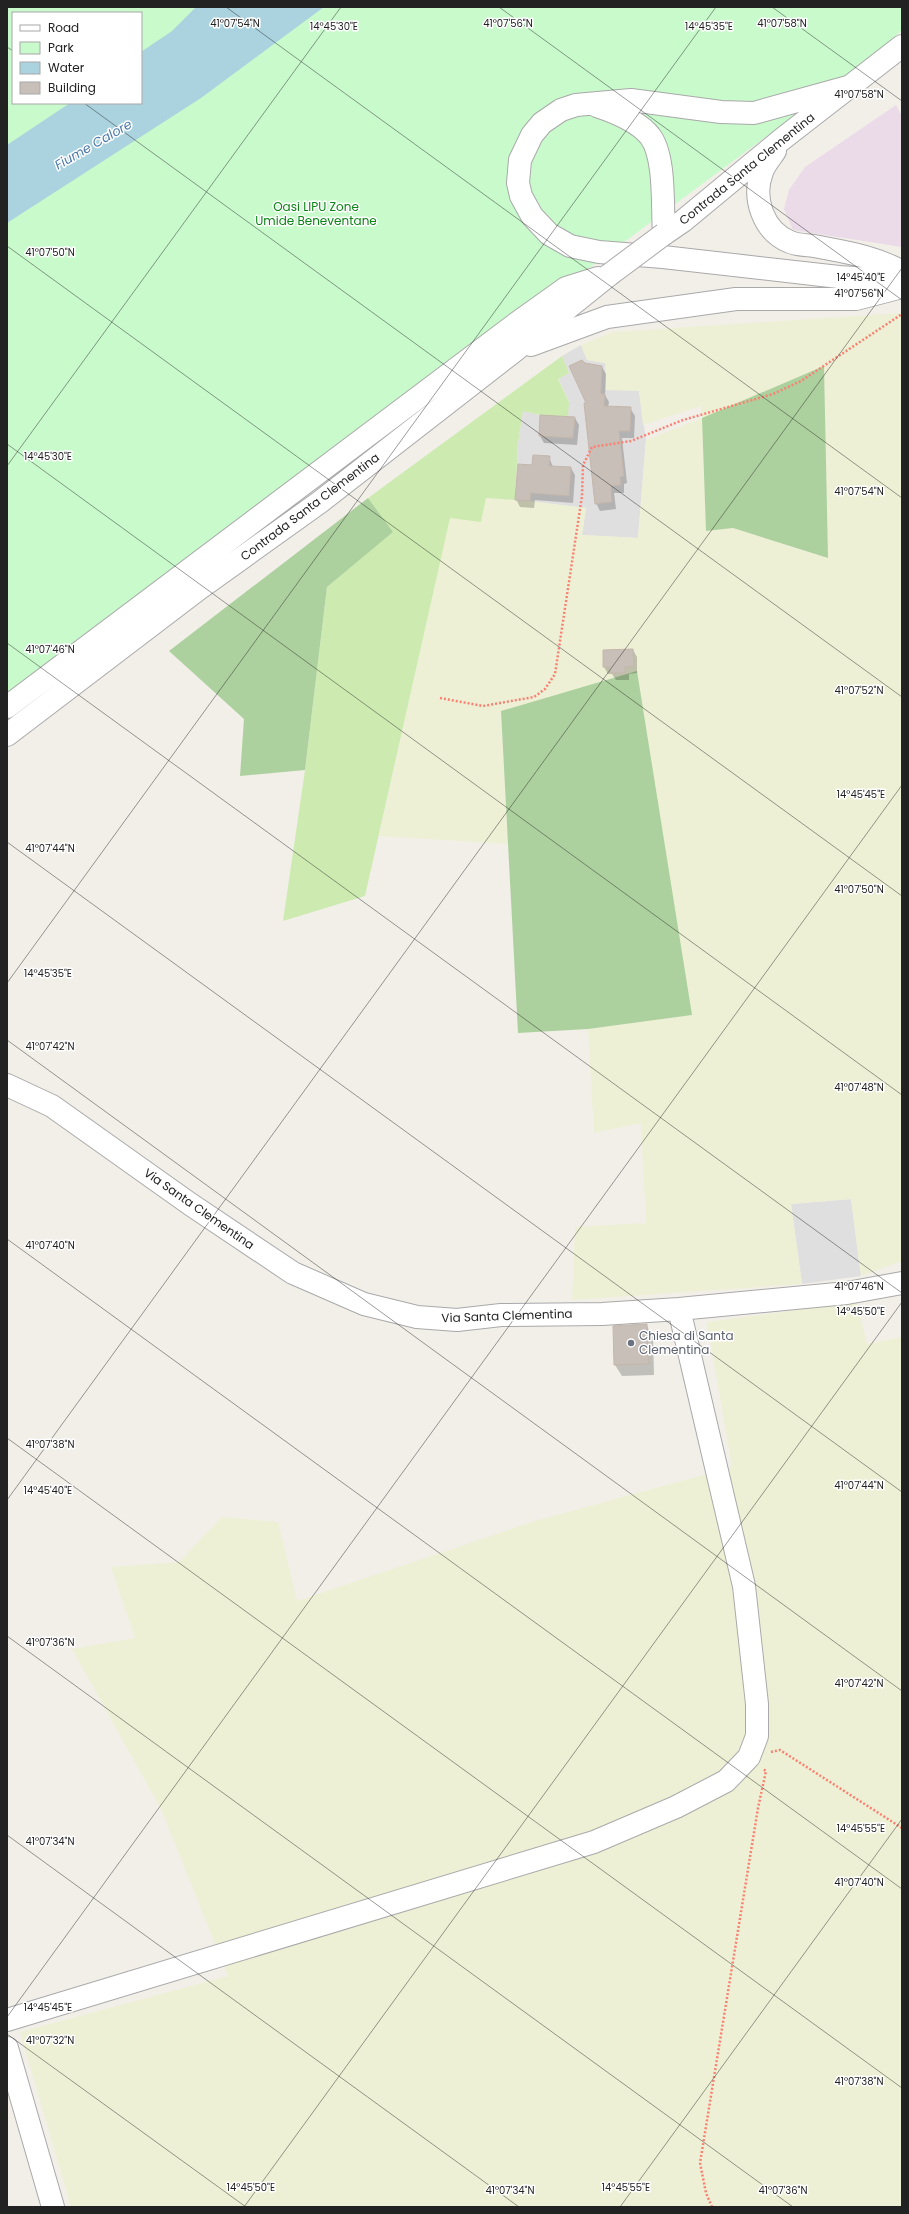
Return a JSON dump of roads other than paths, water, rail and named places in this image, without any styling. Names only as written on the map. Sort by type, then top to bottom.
[{"type":"street","name":"Contrada Santa Clementina","points":[[7,735],[200,588],[320,502],[514,352],[609,275],[683,221],[781,140],[902,46]]},
{"type":"street","points":[[851,86],[754,113],[722,112],[631,100],[576,105],[561,110],[542,123],[532,135],[520,160],[518,183],[526,206],[532,216],[549,234],[565,243],[599,252],[663,257],[840,277],[902,281]]},
{"type":"street","points":[[590,103],[624,115],[650,136],[658,155],[664,234]]},
{"type":"street","points":[[781,140],[762,172],[759,188],[761,211],[765,222],[790,242],[880,261],[902,272]]},
{"type":"street","name":"Contrada Santa Clementina","points":[[7,707],[523,318],[566,288],[609,275]]},
{"type":"street","points":[[514,352],[607,317],[736,299],[856,299],[902,287]]},
{"type":"street","name":"Via Santa Clementina","points":[[7,1085],[52,1106],[190,1204],[293,1273],[364,1304],[417,1317],[457,1320],[501,1315],[602,1314],[679,1309],[847,1293],[902,1283]]},
{"type":"street","points":[[7,2020],[594,1842],[676,1807],[726,1781],[749,1756],[757,1736],[757,1704],[744,1586],[679,1309]]},
{"type":"street","points":[[7,2048],[53,2207]]},
{"type":"water","name":"Fiume Calore","points":[[196,7],[324,7],[201,98],[7,223],[7,145],[68,104],[142,104],[142,51],[172,31]]},
{"type":"place","name":"Chiesa di Santa Clementina","points":[[631,1343]]},
{"type":"park label","name":"Oasi LIPU Zone Umide Beneventane","points":[[316,214]]}]
